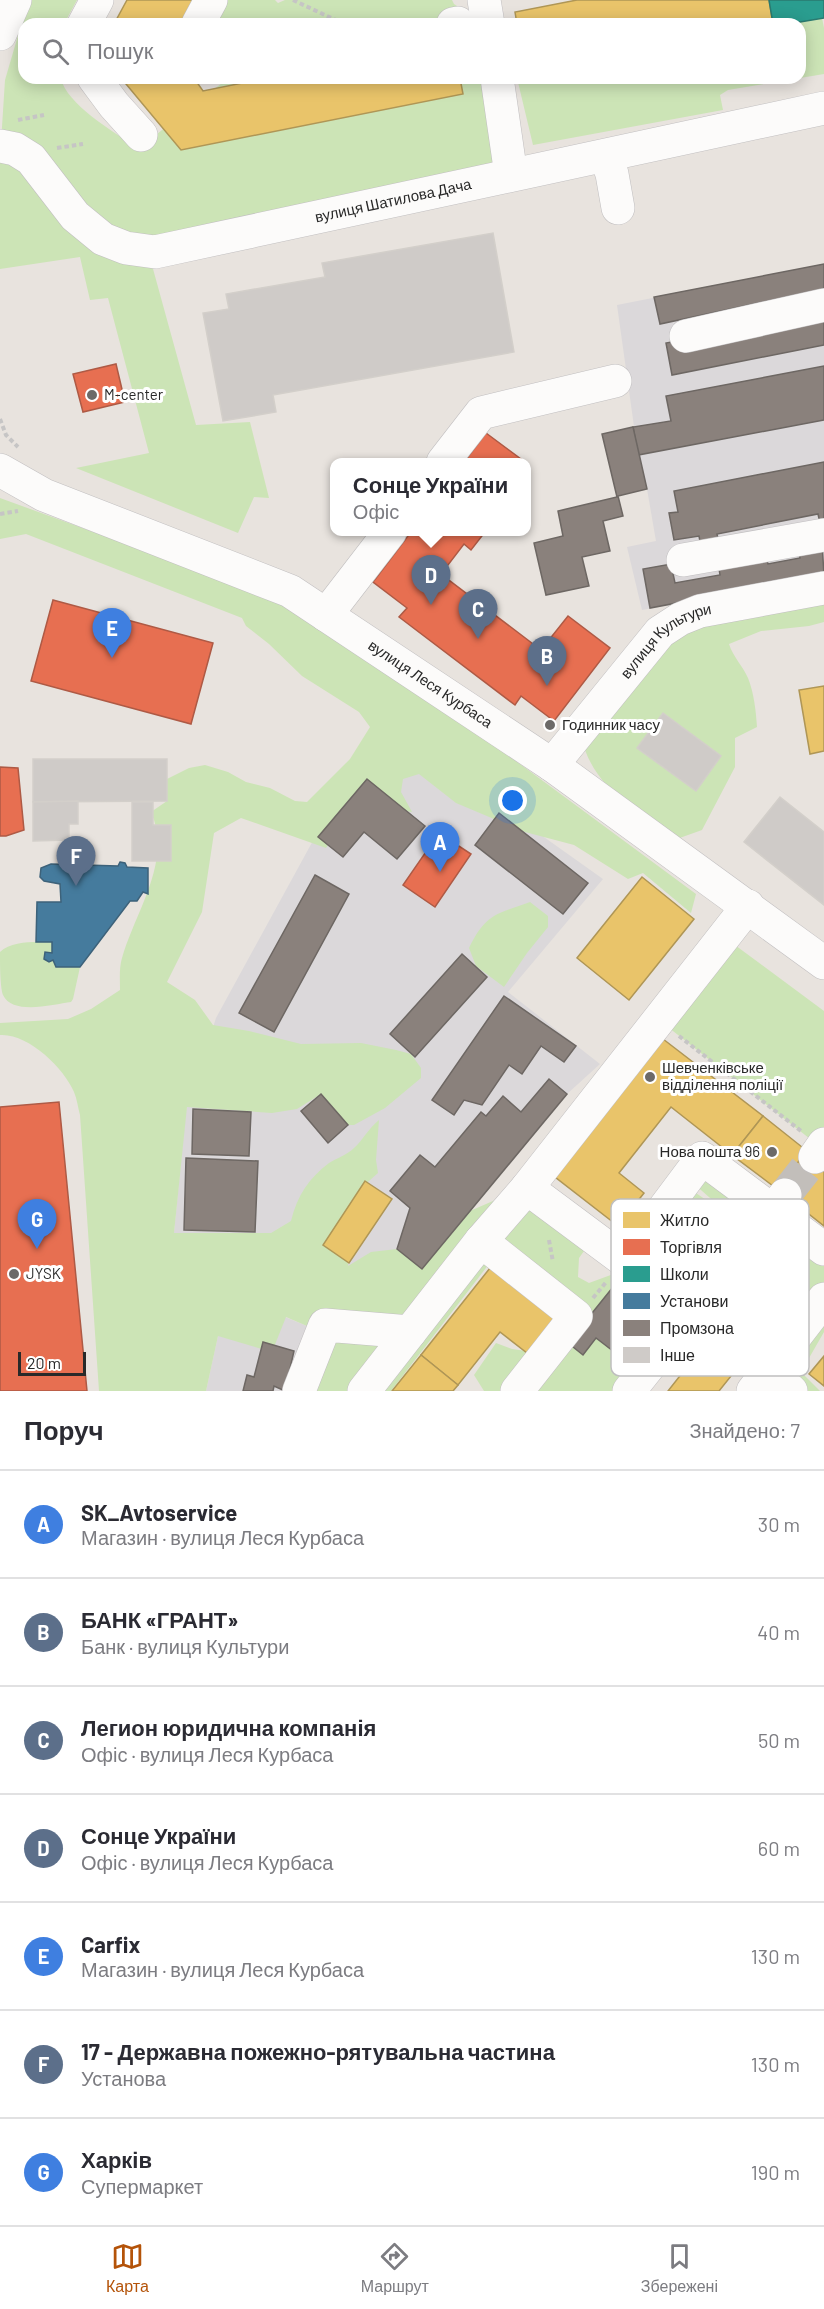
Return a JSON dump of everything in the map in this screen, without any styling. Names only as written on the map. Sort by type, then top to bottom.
[{"type":"street","points":[[0,34],[15,0]]},
{"type":"street","points":[[87,18],[97,0]]},
{"type":"street","points":[[201,18],[211,0]]},
{"type":"street","points":[[470,18],[484,0]]},
{"type":"street","points":[[98,84],[141,135]]},
{"type":"street","points":[[498,84],[511,175]]},
{"type":"street","name":"вулиця Шатилова Дача","points":[[5,134],[15,149],[31,159],[75,216],[103,239],[126,248],[155,252],[824,108]]},
{"type":"street","points":[[606,156],[618,208]]},
{"type":"street","points":[[686,336],[824,305]]},
{"type":"street","points":[[446,458],[481,413],[615,381]]},
{"type":"street","name":"вулиця Леся Курбаса","points":[[0,470],[44,495],[290,591],[552,765],[824,963]]},
{"type":"street","points":[[683,560],[824,535]]},
{"type":"street","points":[[326,615],[386,536]]},
{"type":"street","name":"вулиця Культури","points":[[552,765],[660,633],[680,619],[700,611],[824,588]]},
{"type":"street","points":[[363,1391],[481,1241],[535,1194],[659,1020],[748,906]]},
{"type":"street","points":[[671,1199],[702,1158],[772,1199]]},
{"type":"street","points":[[535,1194],[611,1251]]},
{"type":"street","points":[[809,1234],[824,1249]]},
{"type":"street","points":[[481,1241],[568,1310],[517,1391]]},
{"type":"street","points":[[809,1323],[824,1299]]},
{"type":"street","points":[[299,1391],[326,1325],[410,1332]]},
{"type":"street","points":[[629,1391],[641,1376]]},
{"type":"path","points":[[293,0],[332,18]]},
{"type":"path","points":[[5,134],[44,115]]},
{"type":"path","points":[[659,1020],[820,1150]]},
{"type":"path","points":[[535,1194],[568,1310],[611,1273]]},
{"type":"shaded area","points":[[824,264],[824,575],[642,610],[627,547],[656,541],[647,489],[638,455],[617,305]]},
{"type":"shaded area","points":[[379,720],[603,879],[508,992],[600,1064],[567,1094],[378,1322],[174,1233],[186,1110],[216,1018]]},
{"type":"shaded area","points":[[285,1317],[336,1338],[315,1391],[206,1391],[218,1336]]},
{"type":"green space","points":[[32,0],[77,0],[67,18],[23,18]]},
{"type":"green space","points":[[203,0],[275,0],[278,3],[285,0],[452,0],[454,4],[475,18],[194,18]]},
{"type":"green space","points":[[822,18],[824,74],[806,77],[806,21]]},
{"type":"green space","points":[[18,36],[18,84],[63,84],[71,97],[92,117],[136,147],[148,141],[221,84],[489,84],[497,163],[150,258],[196,425],[250,422],[269,498],[254,497],[238,533],[76,468],[149,453],[108,298],[90,300],[80,257],[0,269],[0,158],[5,80]]},
{"type":"green space","points":[[518,84],[764,84],[728,90],[720,95],[723,110],[533,145]]},
{"type":"green space","points":[[0,498],[266,595],[310,616],[478,733],[696,894],[691,913],[643,873],[628,879],[574,845],[525,832],[456,803],[419,774],[403,779],[401,792],[412,812],[392,809],[347,815],[326,848],[241,818],[214,833],[202,912],[167,982],[195,1000],[213,1025],[301,1044],[361,1043],[396,1050],[411,1054],[421,1068],[421,1078],[385,1108],[354,1125],[348,1125],[321,1094],[297,1109],[272,1113],[187,1107],[174,1233],[271,1233],[291,1221],[300,1196],[315,1175],[329,1163],[351,1150],[379,1120],[376,1160],[378,1173],[361,1188],[348,1266],[371,1252],[397,1249],[422,1269],[438,1245],[470,1211],[509,1194],[589,1244],[579,1258],[578,1277],[589,1283],[611,1275],[611,1376],[655,1376],[643,1391],[484,1391],[474,1375],[496,1343],[512,1349],[533,1352],[489,1264],[391,1391],[315,1391],[335,1338],[286,1317],[272,1352],[218,1336],[206,1391],[99,1391],[80,1115],[76,1098],[69,1083],[54,1063],[22,1040],[0,1035],[0,1023],[68,1019],[91,1009],[120,990],[122,958],[155,868],[158,849],[157,830],[151,812],[167,801],[167,779],[189,768],[205,765],[228,772],[246,782],[270,788],[295,801],[307,802],[350,759],[370,727],[359,712],[302,676],[269,644],[246,626],[242,618],[26,534],[0,539]]},
{"type":"green space","points":[[824,601],[824,622],[809,626],[761,631],[729,644],[750,684],[757,727],[735,738],[735,767],[702,830],[674,840],[622,801],[600,778],[585,750],[675,630]]},
{"type":"green space","points":[[530,902],[548,916],[548,927],[504,987],[476,966],[469,948],[487,921],[509,909]]},
{"type":"green space","points":[[724,937],[824,1011],[824,1139],[819,1146],[659,1020]]},
{"type":"green space","points":[[52,942],[53,953],[80,967],[71,1002],[24,1007],[8,1001],[2,991],[0,952],[11,945]]},
{"type":"green space","points":[[701,1167],[747,1199],[711,1199],[691,1180]]},
{"type":"green space","points":[[693,1191],[705,1199],[688,1199]]},
{"type":"green space","points":[[809,1243],[824,1253],[824,1332],[809,1358]]},
{"type":"green space","points":[[752,1376],[805,1376],[820,1391],[736,1391]]},
{"type":"building: Житло","points":[[127,0],[195,0],[184,18],[117,18]]},
{"type":"building: Житло","points":[[577,0],[769,0],[772,18],[516,18],[515,12]]},
{"type":"building: Житло","points":[[126,84],[198,84],[203,91],[237,84],[461,84],[463,94],[181,150]]},
{"type":"building: Житло","points":[[824,686],[824,751],[810,754],[799,690]]},
{"type":"building: Житло","points":[[642,877],[694,919],[629,1000],[577,958]]},
{"type":"building: Житло","points":[[663,1039],[763,1116],[732,1155],[671,1107],[619,1173],[644,1193],[639,1199],[611,1199],[611,1221],[555,1177]]},
{"type":"building: Житло","points":[[763,1116],[807,1151],[777,1189],[732,1155]]},
{"type":"building: Житло","points":[[807,1151],[824,1164],[824,1226],[809,1214],[809,1199],[790,1199],[777,1189]]},
{"type":"building: Житло","points":[[365,1181],[392,1199],[349,1263],[323,1245]]},
{"type":"building: Житло","points":[[490,1268],[555,1318],[527,1353],[500,1332],[458,1385],[421,1355]]},
{"type":"building: Житло","points":[[421,1355],[458,1385],[453,1391],[392,1391]]},
{"type":"building: Житло","points":[[824,1356],[824,1386],[809,1374]]},
{"type":"building: Житло","points":[[680,1376],[731,1376],[719,1391],[668,1391]]},
{"type":"building: Торгівля","points":[[116,364],[125,402],[83,412],[73,374]]},
{"type":"building: Торгівля","points":[[486,433],[520,458],[467,458]]},
{"type":"building: Торгівля","points":[[408,536],[482,536],[471,550],[464,544],[441,574],[541,650],[568,616],[610,648],[554,721],[521,696],[515,705],[399,617],[407,608],[373,582]]},
{"type":"building: Торгівля","points":[[53,600],[213,643],[191,724],[31,681]]},
{"type":"building: Торгівля","points":[[0,767],[18,768],[24,830],[6,836],[0,836]]},
{"type":"building: Торгівля","points":[[439,833],[471,854],[435,907],[403,885]]},
{"type":"building: Торгівля","points":[[59,1102],[87,1391],[0,1391],[0,1107]]},
{"type":"building: Школи","points":[[769,0],[824,0],[824,18],[806,21],[806,18],[772,18]]},
{"type":"building: Установи","points":[[120,862],[125,863],[127,867],[148,868],[148,894],[143,892],[137,901],[130,901],[80,967],[56,967],[53,960],[49,962],[44,959],[45,952],[52,953],[52,942],[36,942],[37,902],[61,902],[60,884],[44,881],[40,877],[41,868],[51,864],[118,866]]},
{"type":"building: Промзона","points":[[824,264],[824,289],[660,324],[654,297]]},
{"type":"building: Промзона","points":[[824,312],[824,345],[672,375],[666,343]]},
{"type":"building: Промзона","points":[[824,366],[824,420],[638,455],[633,427],[671,421],[666,396]]},
{"type":"building: Промзона","points":[[633,427],[647,489],[618,496],[623,516],[603,521],[610,551],[582,557],[589,586],[546,595],[534,543],[563,536],[558,511],[617,497],[602,434]]},
{"type":"building: Промзона","points":[[824,462],[824,523],[820,523],[818,514],[717,534],[719,544],[701,547],[699,536],[674,540],[669,513],[678,512],[674,491]]},
{"type":"building: Промзона","points":[[822,543],[824,575],[650,608],[643,569],[671,564],[675,583],[720,575],[718,562],[765,554],[768,564],[800,558],[798,548]]},
{"type":"building: Промзона","points":[[367,779],[425,826],[397,859],[364,832],[343,857],[318,837]]},
{"type":"building: Промзона","points":[[499,813],[588,883],[563,914],[475,845]]},
{"type":"building: Промзона","points":[[315,875],[349,894],[274,1032],[239,1013]]},
{"type":"building: Промзона","points":[[462,954],[487,977],[415,1057],[390,1034]]},
{"type":"building: Промзона","points":[[504,996],[576,1046],[564,1062],[541,1046],[522,1074],[509,1065],[482,1105],[464,1100],[454,1115],[432,1100]]},
{"type":"building: Промзона","points":[[549,1079],[567,1094],[422,1269],[397,1249],[410,1208],[390,1191],[420,1155],[435,1167],[481,1112],[486,1116],[503,1096],[521,1112]]},
{"type":"building: Промзона","points":[[321,1094],[348,1125],[328,1143],[301,1111]]},
{"type":"building: Промзона","points":[[193,1109],[251,1112],[249,1156],[192,1154]]},
{"type":"building: Промзона","points":[[186,1158],[258,1161],[255,1232],[184,1230]]},
{"type":"building: Промзона","points":[[611,1290],[611,1350],[596,1338],[583,1355],[568,1343]]},
{"type":"building: Промзона","points":[[263,1342],[294,1351],[285,1391],[274,1386],[273,1391],[243,1391],[247,1375],[254,1377]]},
{"type":"building: Інше","points":[[493,233],[514,352],[273,395],[276,412],[223,421],[203,313],[229,309],[226,294],[325,277],[322,263]]},
{"type":"building: Інше","points":[[663,713],[721,756],[696,791],[637,748]]},
{"type":"building: Інше","points":[[33,759],[167,759],[167,801],[33,802]]},
{"type":"building: Інше","points":[[780,797],[824,832],[824,905],[744,842]]},
{"type":"building: Інше","points":[[78,801],[78,824],[69,824],[69,840],[33,841],[33,802]]},
{"type":"building: Інше","points":[[132,802],[153,802],[153,825],[171,825],[171,861],[132,861]]},
{"type":"tunnel","points":[[785,1195],[815,1157]]},
{"type":"place","name":"M-center","points":[[92,395]]},
{"type":"place","name":"Сонце України","points":[[431,605]]},
{"type":"place","name":"Легион юридична компанія","points":[[478,639]]},
{"type":"place","name":"Carfix","points":[[112,658]]},
{"type":"place","name":"БАНК «ГРАНТ»","points":[[547,686]]},
{"type":"place","name":"Годинник часу","points":[[550,725]]},
{"type":"place","name":"SK_Avtoservice","points":[[440,872]]},
{"type":"place","name":"17 - Державна пожежно-рятувальна частина","points":[[76,886]]},
{"type":"place","name":"Шевченківське відділення поліції","points":[[650,1077]]},
{"type":"place","name":"Нова пошта 96","points":[[772,1152]]},
{"type":"place","name":"Харків","points":[[37,1249]]},
{"type":"place","name":"JYSK","points":[[14,1274]]}]
